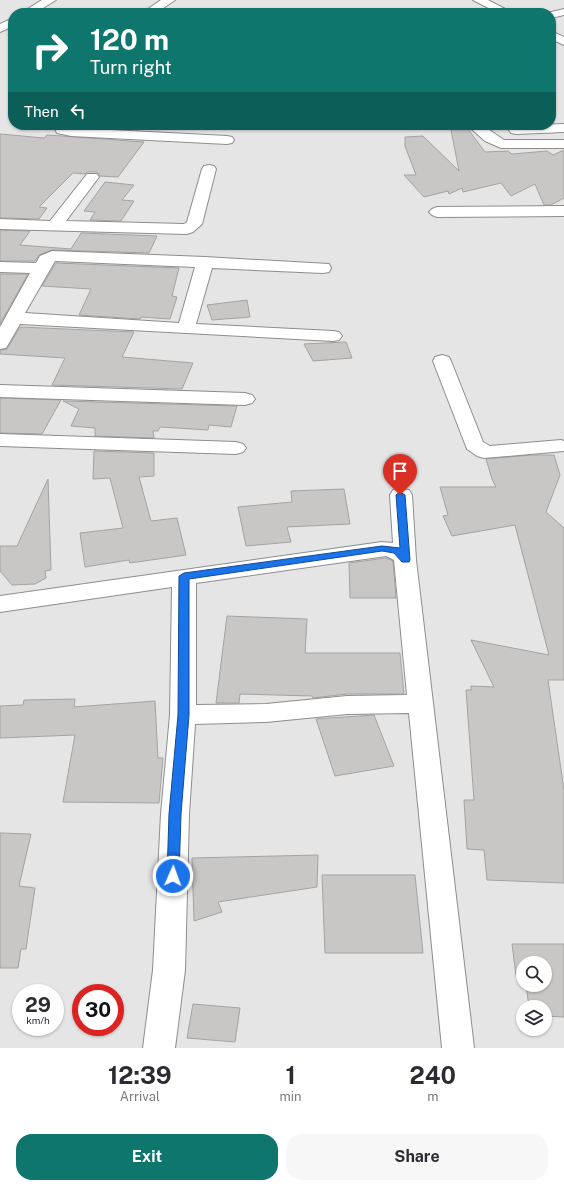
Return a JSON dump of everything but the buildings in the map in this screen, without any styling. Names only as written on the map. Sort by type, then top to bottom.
[{"type":"street","points":[[36,8],[50,0]]},
{"type":"street","points":[[156,8],[169,0]]},
{"type":"street","points":[[479,0],[496,8]]},
{"type":"street","points":[[62,130],[71,132],[144,130],[227,140]]},
{"type":"street","points":[[481,130],[501,144],[564,144]]},
{"type":"street","points":[[0,224],[187,229],[194,224],[209,169]]},
{"type":"street","points":[[55,225],[92,177]]},
{"type":"street","points":[[437,212],[564,211]]},
{"type":"street","points":[[0,344],[46,259],[57,255],[322,268]]},
{"type":"street","points":[[186,329],[205,262]]},
{"type":"street","points":[[0,267],[42,268]]},
{"type":"street","points":[[15,318],[186,329],[333,336]]},
{"type":"street","points":[[442,361],[474,445],[479,449],[490,452],[563,449]]},
{"type":"street","points":[[0,390],[245,399]]},
{"type":"street","points":[[0,440],[236,448]]},
{"type":"street","points":[[400,495],[405,560],[420,704],[458,1048]]},
{"type":"street","points":[[0,604],[184,576],[382,549],[397,550],[405,560]]},
{"type":"street","points":[[159,1048],[169,970],[175,814],[183,715],[184,576]]},
{"type":"street","points":[[183,715],[266,713],[348,705],[420,704]]},
{"type":"route","points":[[173,876],[175,814],[183,715],[184,576],[382,549],[397,550],[405,560],[400,495]]}]
